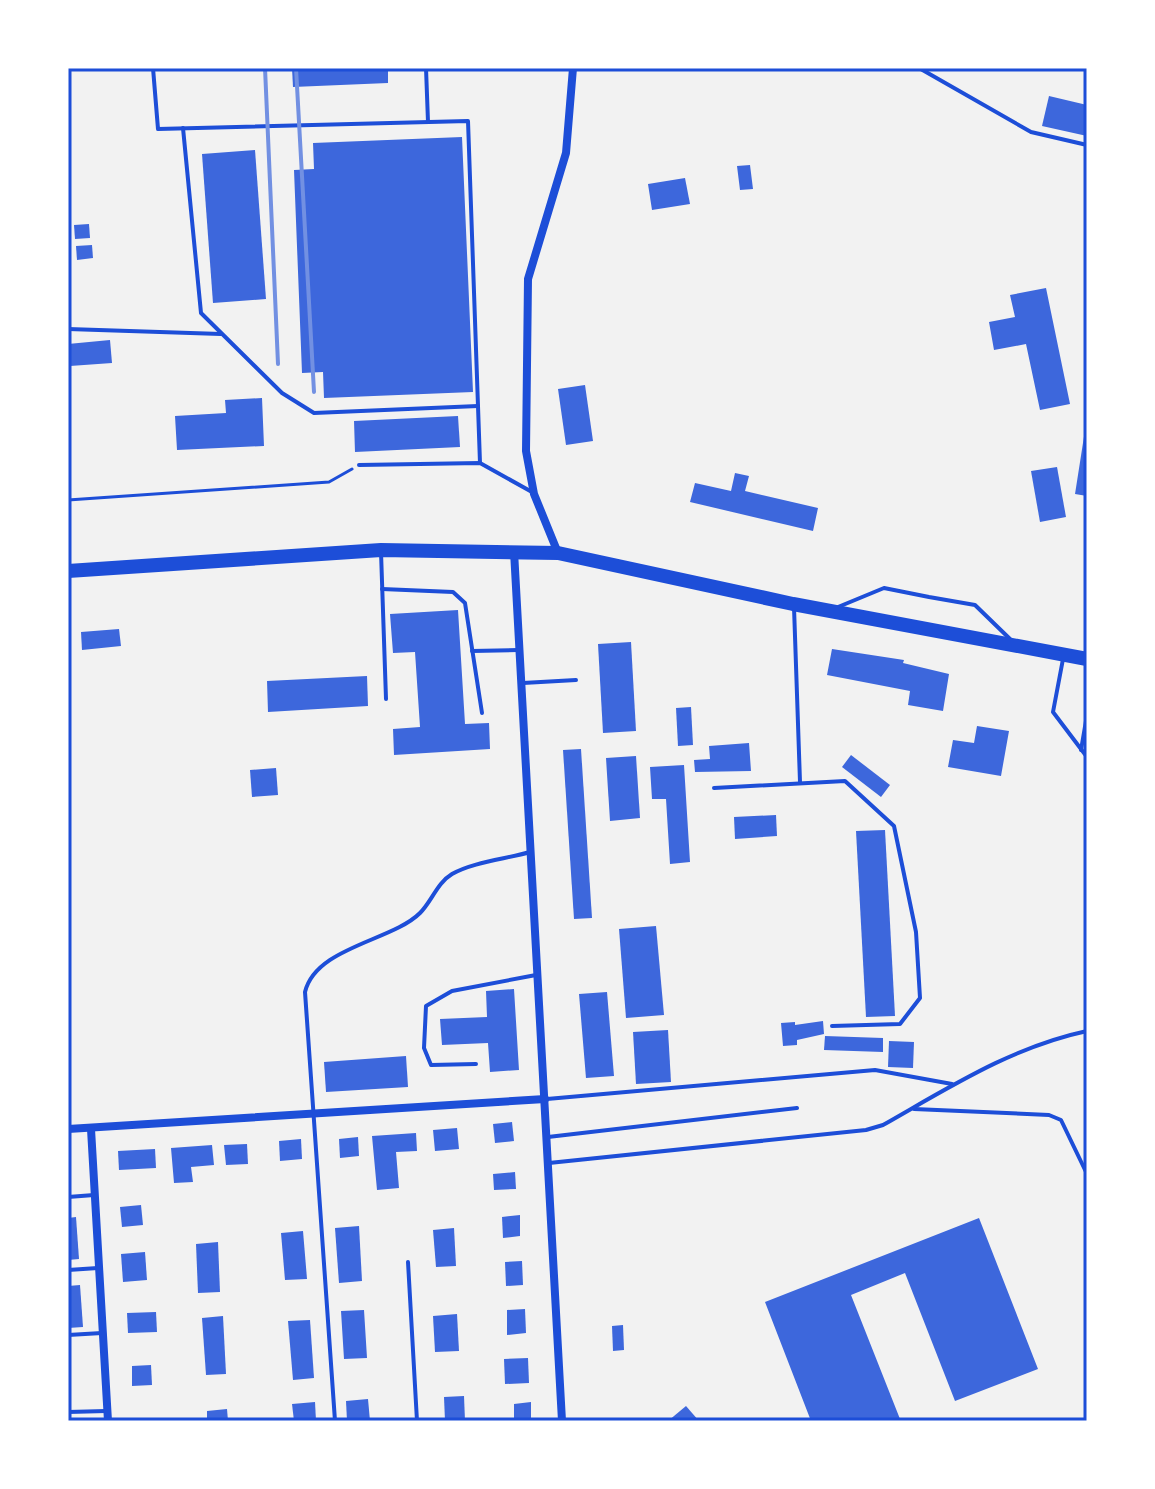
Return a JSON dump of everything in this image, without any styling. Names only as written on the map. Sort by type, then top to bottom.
[{"type":"highway","points":[[68,571],[381,550],[558,553],[827,611],[1087,659]]},
{"type":"street","points":[[558,553],[534,494],[526,451],[528,279],[566,153],[573,68]]},
{"type":"street","points":[[514,550],[562,1421]]},
{"type":"street","points":[[68,1129],[545,1099]]},
{"type":"street","points":[[91,1129],[108,1421]]},
{"type":"lane","points":[[153,68],[158,129],[468,121],[480,463]]},
{"type":"lane","points":[[426,68],[428,122]]},
{"type":"lane","points":[[919,68],[929,70],[1031,132],[1087,145]]},
{"type":"lane","points":[[183,128],[201,313],[282,393],[314,413],[478,406]]},
{"type":"lane","points":[[68,329],[223,335]]},
{"type":"lane","points":[[359,465],[480,463],[534,494]]},
{"type":"lane","points":[[381,550],[386,699]]},
{"type":"lane","points":[[827,611],[884,588],[975,605],[1018,646]]},
{"type":"lane","points":[[382,589],[453,592],[460,596],[465,603],[482,713]]},
{"type":"lane","points":[[793,604],[800,782]]},
{"type":"lane","points":[[472,651],[520,650]]},
{"type":"lane","points":[[1064,655],[1053,712],[1087,757]]},
{"type":"lane","points":[[523,683],[576,680]]},
{"type":"lane","points":[[1081,750],[1087,715]]},
{"type":"lane","points":[[714,788],[845,781],[894,826],[916,932],[920,998],[900,1024],[832,1026]]},
{"type":"lane","points":[[335,1421],[311,1116],[305,992],[308,980],[357,944],[404,924],[420,913],[451,875],[532,851]]},
{"type":"lane","points":[[476,1064],[431,1065],[424,1048],[423,1011],[426,1006],[452,991],[538,975]]},
{"type":"lane","points":[[549,1163],[845,1135],[883,1125],[954,1085],[1046,1040],[1087,1031]]},
{"type":"lane","points":[[545,1099],[875,1070],[954,1085]]},
{"type":"lane","points":[[548,1137],[797,1108]]},
{"type":"lane","points":[[912,1108],[1049,1115],[1061,1120],[1087,1174]]},
{"type":"lane","points":[[68,1197],[95,1195]]},
{"type":"lane","points":[[408,1262],[417,1421]]},
{"type":"lane","points":[[68,1270],[99,1268]]},
{"type":"lane","points":[[68,1335],[103,1333]]},
{"type":"lane","points":[[68,1412],[107,1411]]},
{"type":"path","points":[[68,500],[329,482],[359,465]]},
{"type":"building","points":[[292,68],[388,68],[388,83],[293,87]]},
{"type":"building","points":[[1049,96],[1087,105],[1087,136],[1042,126]]},
{"type":"building","points":[[462,137],[473,392],[324,398],[323,372],[302,373],[294,170],[314,169],[313,143]]},
{"type":"building","points":[[255,150],[266,299],[213,303],[202,154]]},
{"type":"building","points":[[750,165],[753,189],[740,190],[737,166]]},
{"type":"building","points":[[685,178],[690,204],[652,210],[648,184]]},
{"type":"building","points":[[89,224],[90,238],[75,239],[74,225]]},
{"type":"building","points":[[92,245],[93,258],[77,260],[76,246]]},
{"type":"building","points":[[1046,288],[1070,404],[1040,410],[1026,344],[994,350],[989,322],[1015,317],[1010,295]]},
{"type":"building","points":[[110,340],[112,363],[70,366],[68,344]]},
{"type":"building","points":[[585,385],[593,441],[566,445],[558,389]]},
{"type":"building","points":[[262,398],[264,446],[177,450],[175,416],[226,413],[225,400]]},
{"type":"building","points":[[458,416],[460,447],[355,452],[354,421]]},
{"type":"building","points":[[1087,430],[1087,496],[1075,494]]},
{"type":"building","points":[[1057,467],[1066,517],[1040,522],[1031,471]]},
{"type":"building","points":[[735,473],[749,476],[745,491],[818,508],[813,531],[690,502],[695,483],[731,491]]},
{"type":"building","points":[[458,610],[465,724],[489,723],[490,749],[394,755],[393,729],[420,727],[415,652],[393,653],[390,614]]},
{"type":"building","points":[[119,629],[121,646],[82,650],[81,632]]},
{"type":"building","points":[[631,642],[636,731],[603,733],[598,644]]},
{"type":"building","points":[[832,649],[904,660],[903,663],[949,674],[943,711],[908,705],[910,691],[827,675]]},
{"type":"building","points":[[367,676],[368,706],[268,712],[267,681]]},
{"type":"building","points":[[691,707],[693,745],[678,746],[676,708]]},
{"type":"building","points":[[977,726],[1009,731],[1001,776],[948,767],[953,740],[974,743]]},
{"type":"building","points":[[749,743],[751,771],[695,772],[694,760],[710,759],[709,746]]},
{"type":"building","points":[[581,749],[592,918],[574,919],[563,750]]},
{"type":"building","points":[[851,755],[890,785],[881,797],[842,767]]},
{"type":"building","points":[[636,756],[640,818],[610,821],[606,758]]},
{"type":"building","points":[[684,765],[690,862],[670,864],[666,799],[652,799],[650,767]]},
{"type":"building","points":[[276,768],[278,795],[252,797],[250,770]]},
{"type":"building","points":[[776,815],[777,836],[735,839],[734,817]]},
{"type":"building","points":[[885,830],[895,1016],[866,1017],[856,831]]},
{"type":"building","points":[[656,926],[664,1015],[626,1018],[619,929]]},
{"type":"building","points":[[514,989],[519,1070],[490,1072],[488,1043],[442,1045],[440,1019],[487,1017],[486,991]]},
{"type":"building","points":[[607,992],[614,1076],[586,1078],[579,994]]},
{"type":"building","points":[[823,1021],[824,1034],[797,1040],[797,1045],[783,1046],[781,1023],[795,1022],[795,1025]]},
{"type":"building","points":[[668,1030],[671,1082],[636,1084],[633,1032]]},
{"type":"building","points":[[825,1036],[883,1038],[883,1052],[824,1050]]},
{"type":"building","points":[[889,1041],[914,1042],[913,1068],[888,1067]]},
{"type":"building","points":[[406,1056],[408,1087],[326,1092],[324,1062]]},
{"type":"building","points":[[512,1122],[514,1141],[495,1143],[493,1124]]},
{"type":"building","points":[[457,1128],[459,1149],[435,1151],[433,1130]]},
{"type":"building","points":[[416,1133],[417,1151],[396,1152],[399,1188],[377,1190],[372,1136]]},
{"type":"building","points":[[358,1137],[359,1156],[340,1158],[339,1139]]},
{"type":"building","points":[[301,1139],[302,1159],[280,1161],[279,1141]]},
{"type":"building","points":[[247,1144],[248,1164],[226,1165],[224,1145]]},
{"type":"building","points":[[212,1145],[214,1165],[191,1167],[193,1182],[174,1183],[171,1148]]},
{"type":"building","points":[[155,1149],[156,1168],[119,1170],[118,1151]]},
{"type":"building","points":[[515,1172],[516,1189],[494,1190],[493,1174]]},
{"type":"building","points":[[141,1205],[143,1225],[122,1227],[120,1207]]},
{"type":"building","points":[[520,1215],[520,1236],[503,1238],[502,1217]]},
{"type":"building","points":[[76,1217],[79,1259],[68,1260],[68,1218]]},
{"type":"building","points":[[979,1218],[1038,1369],[955,1401],[905,1273],[851,1295],[900,1419],[811,1421],[765,1302]]},
{"type":"building","points":[[359,1226],[362,1281],[339,1283],[335,1228]]},
{"type":"building","points":[[454,1228],[456,1266],[436,1267],[433,1230]]},
{"type":"building","points":[[303,1231],[307,1279],[285,1280],[281,1233]]},
{"type":"building","points":[[218,1242],[220,1292],[198,1293],[196,1244]]},
{"type":"building","points":[[145,1252],[147,1280],[123,1282],[121,1254]]},
{"type":"building","points":[[522,1261],[523,1285],[506,1286],[505,1262]]},
{"type":"building","points":[[80,1285],[83,1327],[68,1328],[68,1286]]},
{"type":"building","points":[[525,1309],[526,1333],[507,1335],[507,1310]]},
{"type":"building","points":[[364,1310],[367,1358],[344,1359],[341,1311]]},
{"type":"building","points":[[156,1312],[157,1332],[128,1333],[127,1313]]},
{"type":"building","points":[[457,1314],[459,1351],[435,1352],[433,1316]]},
{"type":"building","points":[[223,1316],[226,1374],[206,1375],[202,1318]]},
{"type":"building","points":[[310,1320],[314,1378],[293,1380],[288,1321]]},
{"type":"building","points":[[623,1325],[624,1350],[613,1351],[612,1326]]},
{"type":"building","points":[[528,1358],[529,1383],[505,1384],[504,1359]]},
{"type":"building","points":[[151,1365],[152,1385],[132,1386],[132,1366]]},
{"type":"building","points":[[464,1396],[465,1421],[445,1421],[444,1397]]},
{"type":"building","points":[[368,1399],[370,1421],[347,1421],[346,1401]]},
{"type":"building","points":[[315,1402],[316,1421],[294,1421],[292,1404]]},
{"type":"building","points":[[531,1402],[531,1421],[514,1421],[514,1404]]},
{"type":"building","points":[[686,1406],[699,1421],[668,1421]]},
{"type":"building","points":[[227,1409],[228,1421],[207,1421],[207,1411]]},
{"type":"railway","points":[[265,68],[278,364]]},
{"type":"railway","points":[[296,68],[314,392]]}]
